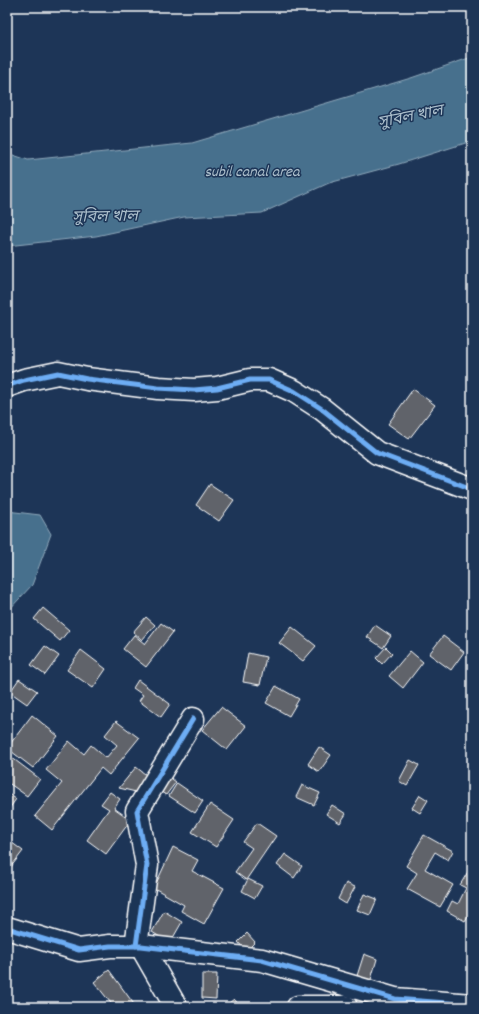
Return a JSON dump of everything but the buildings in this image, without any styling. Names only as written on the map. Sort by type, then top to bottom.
[{"type":"street","points":[[7,386],[24,380],[58,373],[87,379],[134,385],[194,390],[217,388],[250,380],[269,380],[294,391],[322,409],[377,453],[472,489]]},
{"type":"street","points":[[176,1007],[139,946],[147,865],[137,811],[192,719]]},
{"type":"street","points":[[7,928],[79,950],[110,946],[139,946],[262,960],[395,999],[472,1005]]},
{"type":"street","points":[[373,1007],[395,999]]},
{"type":"street","points":[[298,1007],[346,1007]]},
{"type":"water","name":"subil canal area","points":[[472,57],[472,141],[399,164],[329,183],[262,213],[184,217],[96,236],[7,246],[7,153],[28,160],[192,143],[411,78]]},
{"type":"water","points":[[7,511],[40,515],[51,534],[32,585],[7,612]]},
{"type":"cycle path","points":[[7,386],[24,380],[58,373],[87,379],[158,388],[194,390],[217,388],[250,380],[269,380],[294,391],[322,409],[377,453],[472,489]]},
{"type":"cycle path","points":[[136,946],[147,865],[137,811],[193,719]]},
{"type":"cycle path","points":[[7,928],[79,950],[110,946],[141,946],[262,960],[395,999],[472,1005]]},
{"type":"water label","name":"সুবিল খাল","points":[[410,115]]},
{"type":"water label","name":"সুবিল খাল","points":[[105,215]]}]
